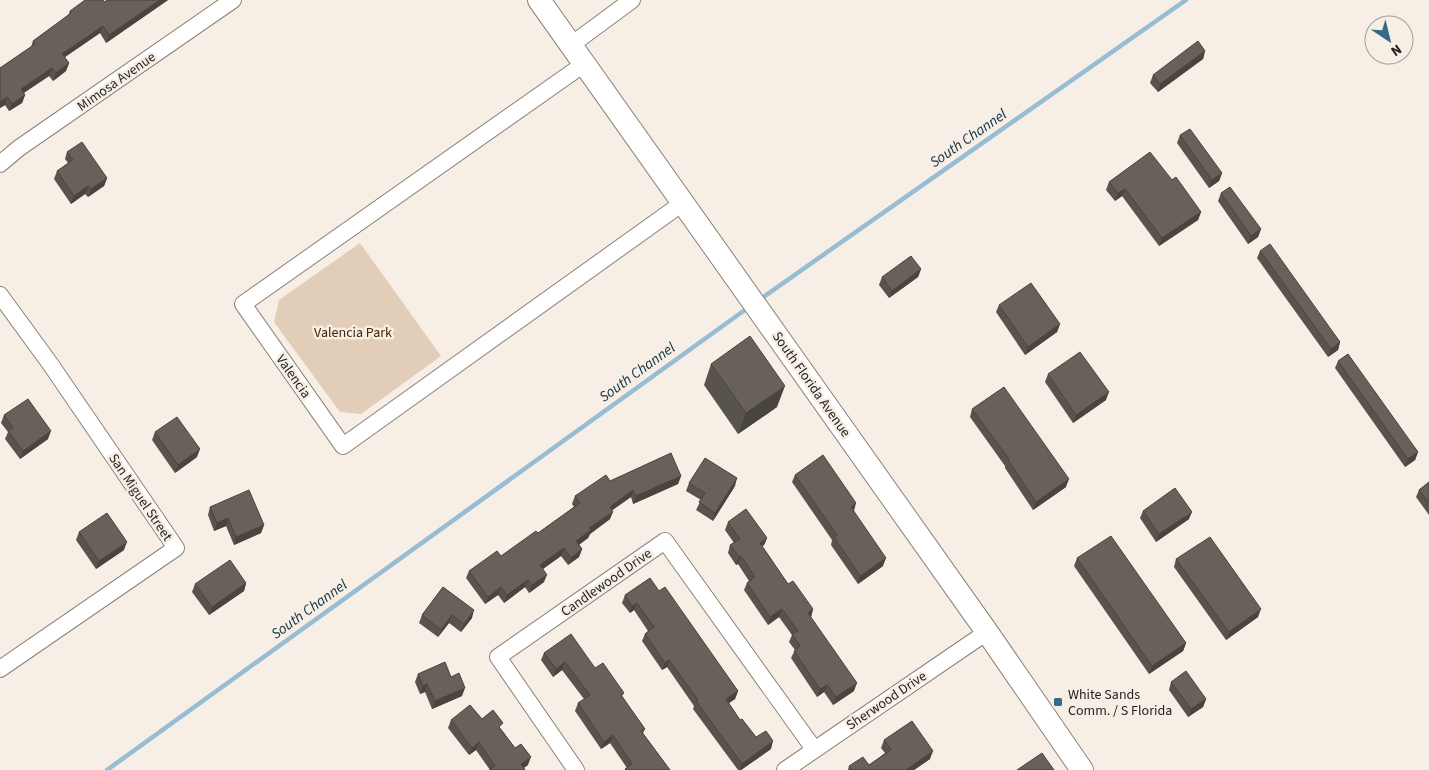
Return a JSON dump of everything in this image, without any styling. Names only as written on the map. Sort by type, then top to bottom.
[{"type":"main road","name":"South Florida Avenue","points":[[539,0],[684,202],[1082,770]]},
{"type":"street","name":"Mimosa Avenue","points":[[0,164],[19,148],[233,0]]},
{"type":"street","points":[[571,45],[632,0]]},
{"type":"street","name":"Valencia","points":[[584,64],[243,304],[343,446],[684,202]]},
{"type":"street","name":"San Miguel Street","points":[[0,295],[51,365],[176,548],[2,664]]},
{"type":"street","name":"Candlewood Drive","points":[[576,770],[498,657],[665,541],[814,749]]},
{"type":"street","name":"Sherwood Drive","points":[[785,770],[987,632]]},
{"type":"green space","name":"Valencia Park","points":[[360,243],[441,356],[361,414],[340,412],[274,322],[279,300]]},
{"type":"building","points":[[85,0],[103,0],[104,2],[107,0],[160,0],[109,35],[103,26],[62,54],[69,63],[56,73],[52,68],[21,89],[25,95],[12,104],[7,97],[0,102],[0,68],[35,44],[33,41],[71,13],[70,11]]},
{"type":"building","points":[[1198,41],[1205,51],[1160,84],[1153,75]]},
{"type":"building","points":[[1190,129],[1222,173],[1212,180],[1180,135]]},
{"type":"building","points":[[82,142],[107,178],[91,189],[88,186],[74,196],[57,171],[73,160],[67,152]]},
{"type":"building","points":[[1150,152],[1172,180],[1176,177],[1201,212],[1162,238],[1125,189],[1118,193],[1109,182]]},
{"type":"building","points":[[1230,187],[1261,229],[1251,236],[1221,193]]},
{"type":"building","points":[[1270,244],[1340,342],[1331,349],[1260,251]]},
{"type":"building","points":[[911,256],[921,269],[892,291],[882,277]]},
{"type":"building","points":[[1031,283],[1060,324],[1028,347],[999,305]]},
{"type":"building","points":[[750,336],[785,386],[746,413],[711,364]]},
{"type":"building","points":[[1080,352],[1109,392],[1076,415],[1048,374]]},
{"type":"building","points":[[1348,354],[1418,452],[1408,459],[1338,361]]},
{"type":"building","points":[[1004,387],[1069,479],[1036,502],[1009,459],[972,409]]},
{"type":"building","points":[[28,399],[51,431],[23,451],[8,431],[13,428],[4,415]]},
{"type":"building","points":[[177,417],[200,449],[178,465],[155,432]]},
{"type":"building","points":[[671,453],[681,476],[636,496],[633,490],[610,507],[613,512],[589,528],[591,530],[576,541],[582,549],[571,558],[564,548],[540,565],[547,575],[532,585],[528,580],[507,595],[501,587],[488,597],[469,571],[497,551],[501,556],[536,531],[538,533],[580,503],[575,496],[606,475],[610,481]]},
{"type":"building","points":[[823,455],[856,503],[851,507],[886,558],[860,576],[834,537],[837,535],[795,475]]},
{"type":"building","points":[[705,458],[737,478],[715,513],[699,502],[705,493],[689,483]]},
{"type":"building","points":[[1429,482],[1429,503],[1419,490]]},
{"type":"building","points":[[1175,488],[1192,512],[1159,534],[1143,511]]},
{"type":"building","points":[[249,490],[264,525],[236,537],[228,518],[217,523],[210,507]]},
{"type":"building","points":[[746,509],[767,538],[760,543],[788,584],[793,581],[813,609],[808,613],[857,683],[836,697],[827,685],[820,689],[794,651],[800,646],[792,634],[798,631],[782,609],[770,617],[747,583],[755,577],[741,556],[739,557],[730,545],[740,539],[728,522]]},
{"type":"building","points":[[107,513],[127,542],[99,561],[79,532]]},
{"type":"building","points":[[1111,536],[1186,643],[1152,666],[1077,558]]},
{"type":"building","points":[[1210,537],[1261,609],[1229,632],[1176,559]]},
{"type":"building","points":[[230,560],[246,583],[212,607],[195,584]]},
{"type":"building","points":[[650,578],[659,591],[665,587],[738,691],[726,699],[740,720],[742,719],[756,737],[766,731],[773,741],[742,764],[669,660],[665,663],[645,634],[654,627],[637,603],[632,606],[625,595]]},
{"type":"building","points":[[443,587],[474,610],[464,624],[452,615],[441,630],[422,615]]},
{"type":"building","points":[[571,634],[595,668],[603,663],[624,693],[621,695],[645,729],[641,731],[670,770],[626,770],[632,764],[613,735],[604,742],[578,703],[590,695],[565,662],[556,669],[544,653]]},
{"type":"building","points":[[445,662],[451,677],[459,673],[465,688],[435,701],[427,684],[423,686],[418,674]]},
{"type":"building","points":[[1186,671],[1206,699],[1191,709],[1171,682]]},
{"type":"building","points":[[470,705],[482,719],[493,710],[503,723],[499,727],[515,748],[521,744],[531,757],[521,764],[525,770],[490,770],[495,766],[479,742],[472,748],[451,720]]},
{"type":"building","points":[[912,721],[933,751],[906,770],[852,770],[849,766],[863,757],[869,765],[891,750],[884,740]]},
{"type":"building","points":[[1042,753],[1054,770],[1017,770]]},
{"type":"waterway","name":"South Channel","points":[[759,300],[1186,0]]},
{"type":"waterway","name":"South Channel","points":[[107,770],[749,307]]},
{"type":"place","name":"White Sands Comm. / S Florida","points":[[1058,702]]}]
